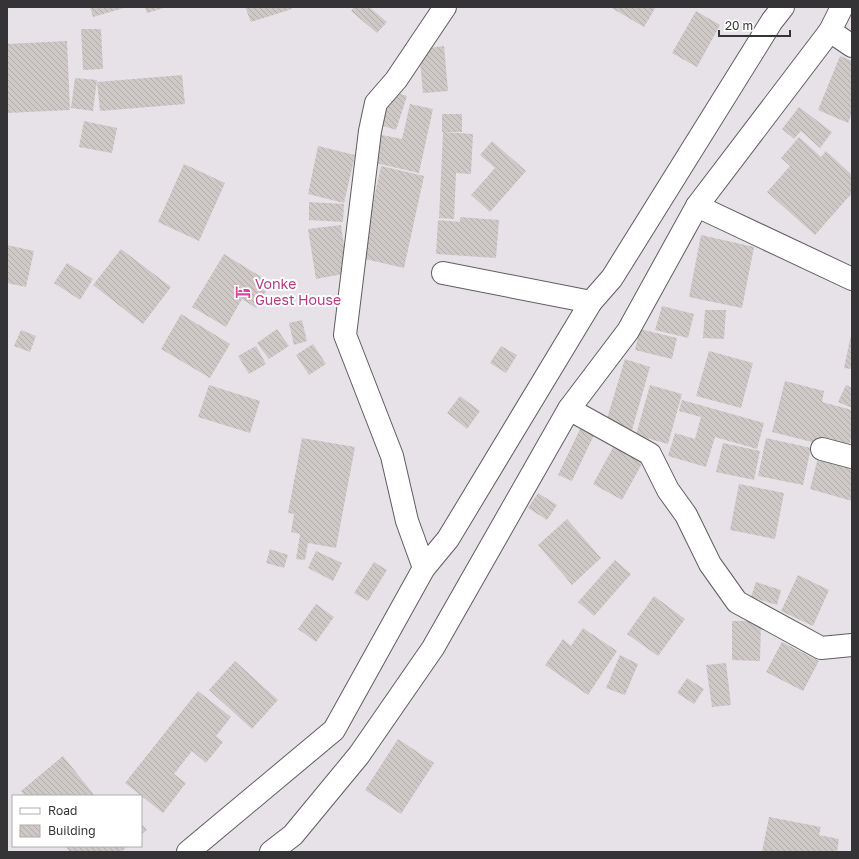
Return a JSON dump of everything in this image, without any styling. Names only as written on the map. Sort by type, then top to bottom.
[{"type":"main road","points":[[424,568],[407,521],[392,456],[345,335],[370,131],[376,103],[396,80],[445,7]]},
{"type":"main road","points":[[188,852],[334,730],[424,568],[448,539],[591,302],[612,278],[772,21],[783,7]]},
{"type":"main road","points":[[271,852],[293,835],[359,755],[433,648],[569,409],[628,331],[696,206],[830,31],[842,7]]},
{"type":"main road","points":[[830,31],[852,46]]},
{"type":"main road","points":[[696,206],[852,279]]},
{"type":"main road","points":[[443,273],[591,302]]},
{"type":"main road","points":[[569,409],[650,454],[668,490],[686,515],[710,564],[738,602],[821,648],[852,645]]},
{"type":"main road","points":[[822,449],[852,456]]},
{"type":"building","points":[[90,7],[127,7],[93,17]]},
{"type":"building","points":[[145,7],[167,7],[147,13]]},
{"type":"building","points":[[245,7],[291,7],[292,9],[251,22]]},
{"type":"building","points":[[354,7],[369,7],[387,22],[377,33],[351,11]]},
{"type":"building","points":[[610,7],[656,7],[644,27]]},
{"type":"building","points":[[696,11],[720,25],[697,67],[672,53]]},
{"type":"building","points":[[81,29],[101,29],[103,69],[83,70]]},
{"type":"building","points":[[67,41],[70,110],[7,113],[7,44]]},
{"type":"building","points":[[444,46],[448,91],[423,93],[419,49]]},
{"type":"building","points":[[840,56],[852,61],[852,113],[848,123],[818,110]]},
{"type":"building","points":[[182,75],[185,104],[100,111],[97,82]]},
{"type":"building","points":[[75,78],[97,80],[93,111],[71,108]]},
{"type":"building","points":[[391,91],[407,96],[396,130],[380,125]]},
{"type":"building","points":[[410,104],[433,109],[419,173],[371,162],[377,134],[402,139]]},
{"type":"building","points":[[799,107],[832,132],[820,148],[801,131],[794,139],[782,129]]},
{"type":"building","points":[[442,114],[462,114],[462,132],[442,132]]},
{"type":"building","points":[[84,121],[117,128],[112,153],[79,147]]},
{"type":"building","points":[[443,132],[473,134],[471,174],[456,173],[454,219],[439,218]]},
{"type":"building","points":[[799,137],[821,157],[826,151],[852,175],[852,193],[815,235],[767,192],[790,166],[781,158]]},
{"type":"building","points":[[492,141],[526,171],[490,212],[471,195],[495,168],[480,155]]},
{"type":"building","points":[[318,146],[355,155],[344,203],[308,194]]},
{"type":"building","points":[[184,164],[225,183],[199,241],[158,222]]},
{"type":"building","points":[[381,166],[424,176],[404,268],[361,258]]},
{"type":"building","points":[[309,202],[344,204],[343,222],[309,220]]},
{"type":"building","points":[[460,217],[499,220],[496,258],[436,254],[438,220],[460,222]]},
{"type":"building","points":[[341,225],[348,273],[316,279],[308,229]]},
{"type":"building","points":[[701,235],[754,247],[742,308],[689,297]]},
{"type":"building","points":[[7,245],[34,251],[26,287],[7,283]]},
{"type":"building","points":[[121,249],[171,287],[143,324],[93,285]]},
{"type":"building","points":[[224,254],[271,283],[256,308],[242,299],[226,327],[192,307]]},
{"type":"building","points":[[67,263],[93,279],[80,300],[54,283]]},
{"type":"building","points":[[662,306],[694,314],[688,338],[655,330]]},
{"type":"building","points":[[705,310],[726,310],[724,339],[703,338]]},
{"type":"building","points":[[181,314],[230,344],[210,378],[161,349]]},
{"type":"building","points":[[302,320],[307,341],[294,345],[289,323]]},
{"type":"building","points":[[277,329],[289,346],[269,359],[257,343]]},
{"type":"building","points":[[640,329],[677,338],[672,359],[635,350]]},
{"type":"building","points":[[21,330],[36,336],[30,352],[14,346]]},
{"type":"building","points":[[852,335],[852,369],[844,368]]},
{"type":"building","points":[[313,344],[326,364],[309,375],[296,355]]},
{"type":"building","points":[[256,346],[266,364],[249,374],[238,356]]},
{"type":"building","points":[[501,346],[517,355],[506,373],[490,363]]},
{"type":"building","points":[[709,351],[753,363],[741,408],[696,396]]},
{"type":"building","points":[[625,359],[650,367],[632,430],[606,422]]},
{"type":"building","points":[[785,381],[824,391],[822,402],[852,410],[852,434],[848,451],[772,432]]},
{"type":"building","points":[[209,385],[260,401],[250,433],[198,417]]},
{"type":"building","points":[[650,385],[682,394],[668,444],[636,435]]},
{"type":"building","points":[[846,385],[852,388],[852,408],[838,402]]},
{"type":"building","points":[[460,396],[480,411],[467,429],[447,413]]},
{"type":"building","points":[[682,400],[764,423],[757,449],[715,437],[706,467],[668,456],[675,433],[695,439],[701,417],[679,411]]},
{"type":"building","points":[[581,427],[595,433],[572,481],[558,475]]},
{"type":"building","points":[[302,438],[355,447],[336,548],[308,543],[305,560],[296,559],[300,534],[291,532],[294,514],[288,513]]},
{"type":"building","points":[[766,438],[811,448],[803,485],[758,476]]},
{"type":"building","points":[[723,443],[760,451],[754,480],[716,472]]},
{"type":"building","points":[[615,444],[644,460],[622,500],[593,484]]},
{"type":"building","points":[[820,450],[852,458],[852,501],[810,489]]},
{"type":"building","points":[[739,484],[784,493],[775,539],[730,530]]},
{"type":"building","points":[[538,493],[557,505],[547,520],[528,508]]},
{"type":"building","points":[[567,519],[601,558],[572,585],[538,545]]},
{"type":"building","points":[[270,549],[288,555],[284,568],[266,563]]},
{"type":"building","points":[[316,551],[342,563],[333,581],[308,568]]},
{"type":"building","points":[[615,560],[631,574],[594,616],[578,602]]},
{"type":"building","points":[[374,562],[387,570],[368,601],[354,593]]},
{"type":"building","points":[[798,575],[829,590],[813,626],[781,611]]},
{"type":"building","points":[[756,582],[781,590],[777,605],[751,597]]},
{"type":"building","points":[[654,596],[685,619],[658,656],[627,634]]},
{"type":"building","points":[[316,604],[334,617],[316,642],[298,629]]},
{"type":"building","points":[[732,621],[761,621],[760,661],[732,660]]},
{"type":"building","points":[[583,628],[617,651],[588,695],[545,665],[563,639],[571,646]]},
{"type":"building","points":[[782,642],[819,661],[803,691],[766,672]]},
{"type":"building","points":[[620,655],[638,664],[625,695],[606,688]]},
{"type":"building","points":[[235,661],[278,700],[252,729],[209,690]]},
{"type":"building","points":[[726,663],[731,705],[712,707],[706,665]]},
{"type":"building","points":[[687,678],[704,689],[694,704],[677,693]]},
{"type":"building","points":[[198,691],[231,717],[216,736],[223,742],[206,763],[192,751],[174,774],[186,783],[163,813],[125,783]]},
{"type":"building","points":[[398,739],[434,763],[401,814],[365,790]]},
{"type":"building","points":[[63,756],[94,795],[24,795],[21,791]]},
{"type":"building","points":[[769,817],[821,827],[819,835],[839,839],[837,852],[762,852]]},
{"type":"building","points":[[142,824],[147,830],[142,834]]},
{"type":"building","points":[[66,847],[127,847],[121,852],[70,852]]},
{"type":"place","name":"Vonke Guest House","points":[[243,292]]}]
